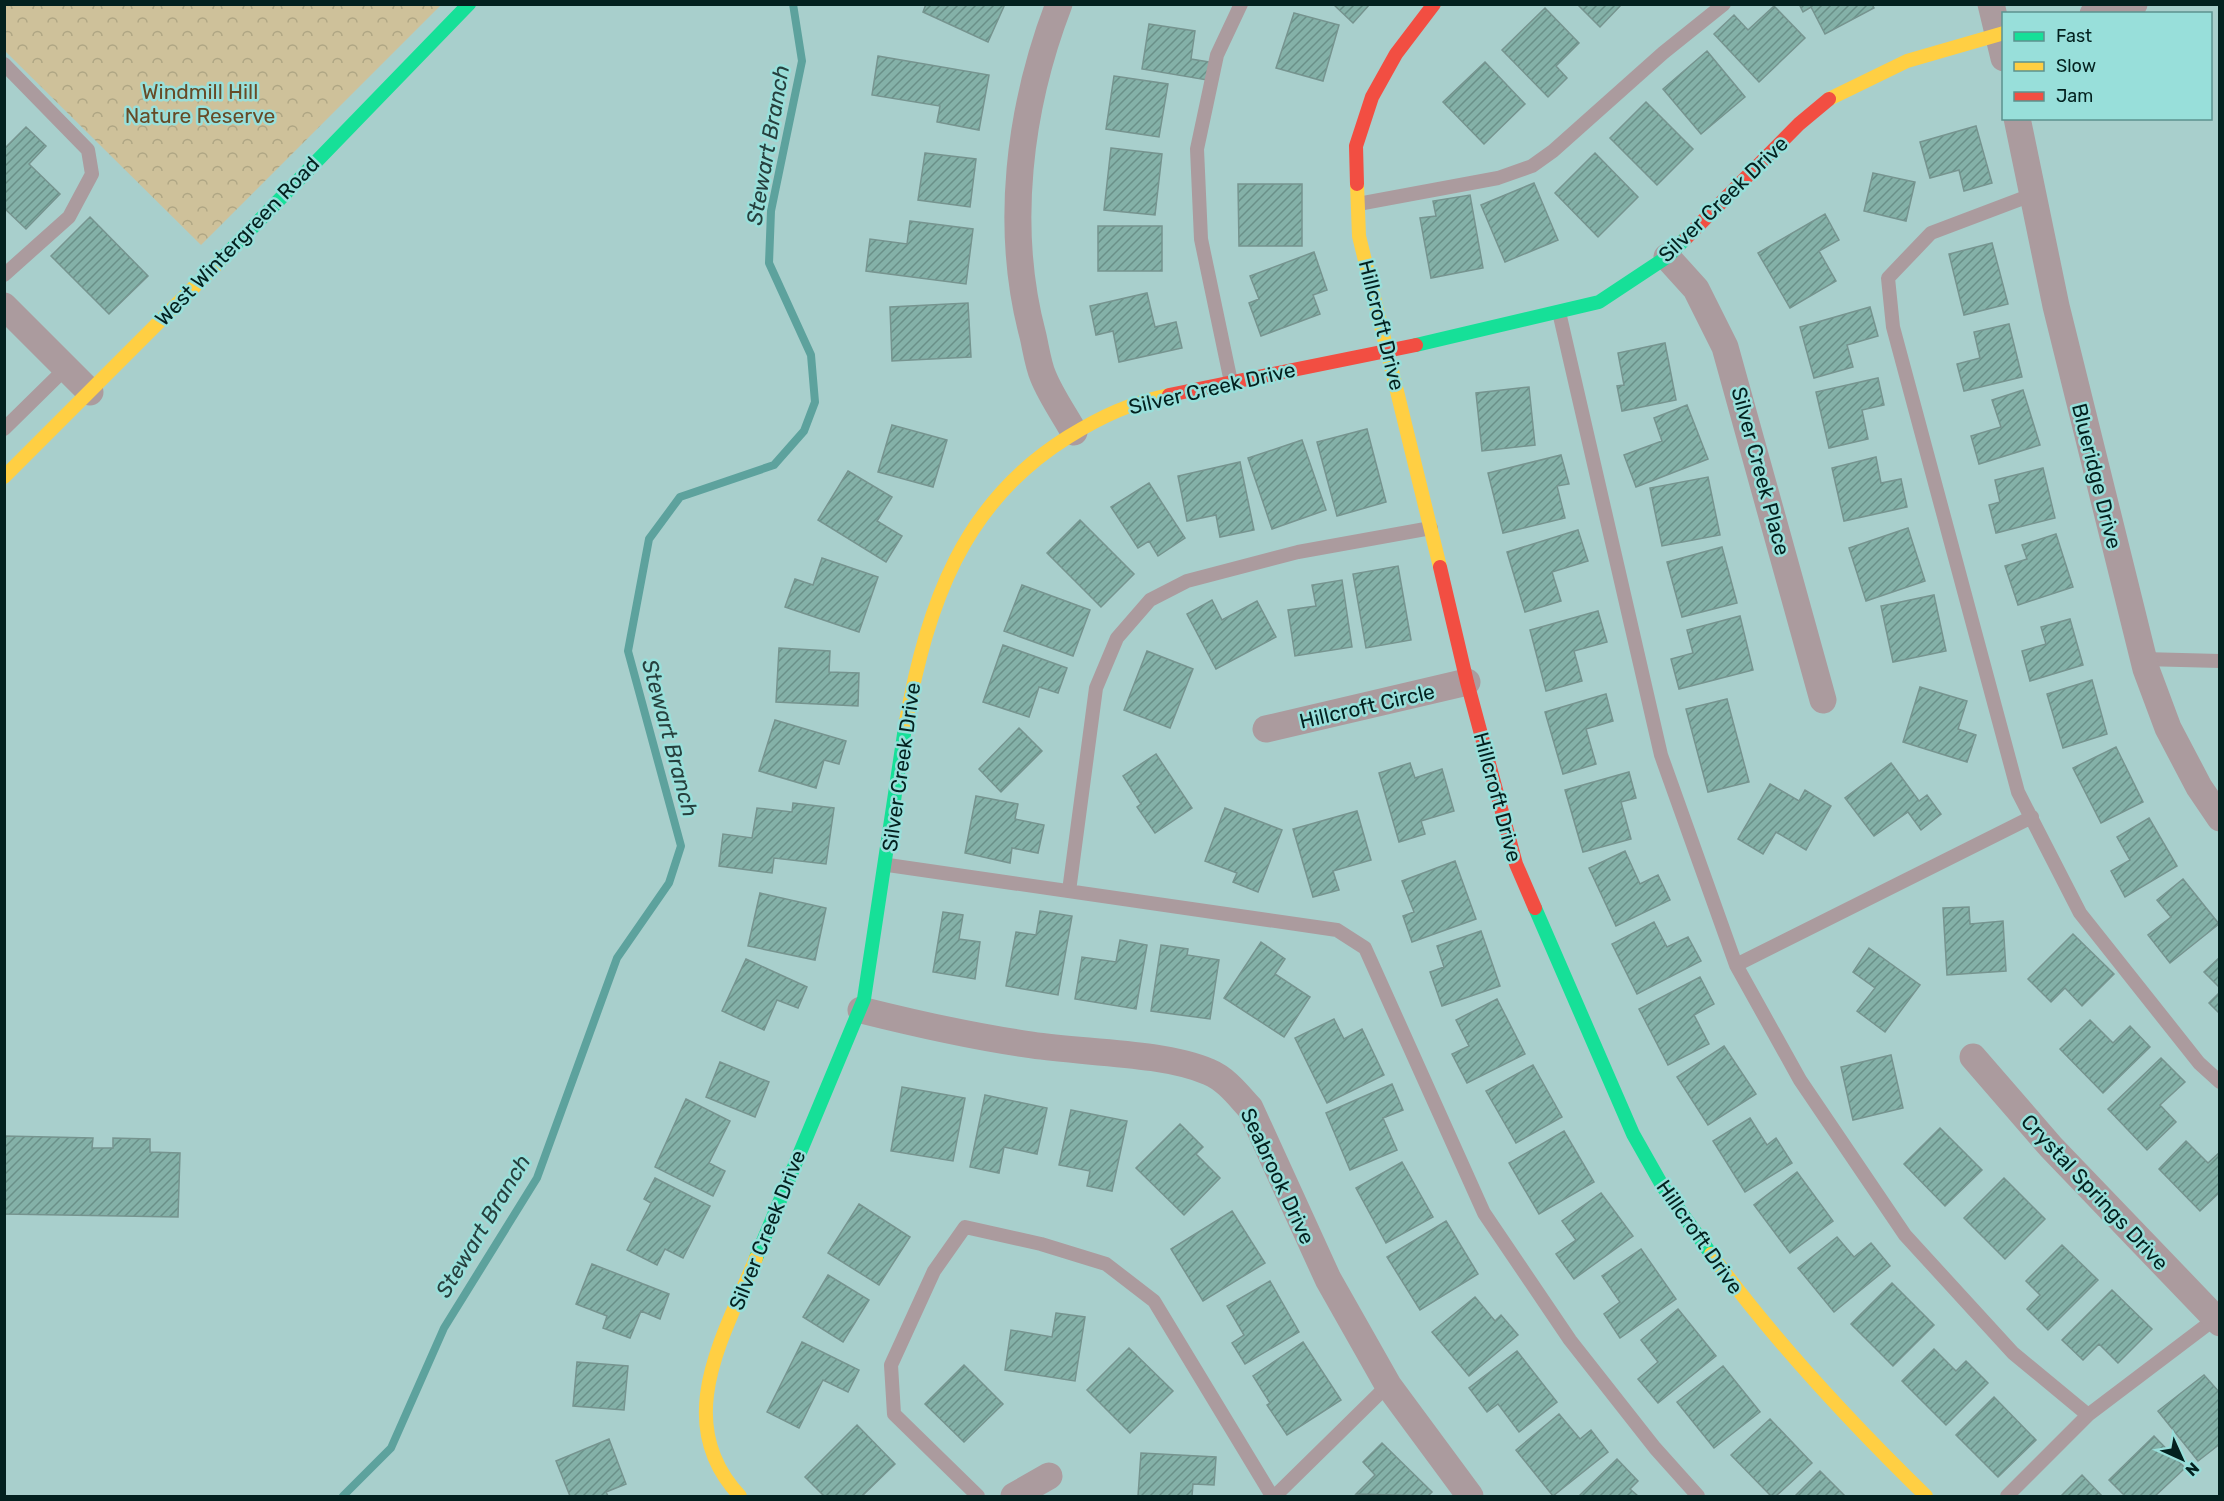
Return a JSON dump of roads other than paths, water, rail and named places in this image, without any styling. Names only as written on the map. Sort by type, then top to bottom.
[{"type":"street","name":"West Wintergreen Road","points":[[4,477],[469,4]]},
{"type":"street","points":[[1059,4],[1032,84],[1018,196],[1019,251],[1026,311],[1043,376],[1074,432]]},
{"type":"street","name":"Hillcroft Drive","points":[[1434,4],[1396,54],[1372,97],[1356,146],[1356,204],[1359,236],[1389,351],[1467,682],[1515,864],[1633,1134],[1664,1187],[1756,1316],[1868,1440],[1926,1497]]},
{"type":"street","points":[[1991,4],[2002,42]]},
{"type":"street","points":[[2101,12],[2134,4]]},
{"type":"street","name":"Silver Creek Drive","points":[[740,1497],[727,1485],[712,1460],[706,1438],[707,1388],[731,1319],[861,1010],[888,865],[907,705],[919,652],[937,594],[962,544],[989,506],[1044,451],[1100,417],[1134,402],[1389,351],[1599,302],[1667,257],[1799,124],[1832,96],[1907,61],[2002,42]]},
{"type":"street","name":"Blueridge Drive","points":[[2017,120],[2056,306],[2143,659],[2168,728],[2199,787],[2220,818]]},
{"type":"street","name":"Silver Creek Place","points":[[1667,257],[1696,289],[1725,347],[1738,384],[1823,700]]},
{"type":"street","points":[[4,306],[90,392]]},
{"type":"street","name":"Hillcroft Circle","points":[[1266,729],[1467,682]]},
{"type":"street","name":"Seabrook Drive","points":[[861,1010],[914,1024],[1032,1046],[1185,1064],[1211,1073],[1231,1087],[1250,1108],[1328,1280],[1388,1385],[1470,1497]]},
{"type":"street","name":"Crystal Springs Drive","points":[[1973,1057],[2073,1171],[2218,1319]]},
{"type":"street","points":[[1014,1497],[1049,1476]]},
{"type":"lane","points":[[1231,382],[1201,239],[1197,149],[1217,55],[1241,4]]},
{"type":"lane","points":[[1356,204],[1498,178],[1532,166],[1553,151],[1663,53],[1724,4]]},
{"type":"lane","points":[[4,64],[88,150],[92,174],[69,217],[4,275]]},
{"type":"lane","points":[[2034,194],[1931,233],[1888,278],[1896,338],[2018,792],[2080,913],[2199,1063],[2220,1083]]},
{"type":"lane","points":[[1559,312],[1661,755],[1737,965],[1800,1080],[1905,1235],[2013,1353],[2088,1415]]},
{"type":"lane","points":[[4,429],[66,368]]},
{"type":"lane","points":[[1068,891],[1096,688],[1117,638],[1150,600],[1187,581],[1299,552],[1431,528]]},
{"type":"lane","points":[[2143,659],[2220,661]]},
{"type":"lane","points":[[1737,965],[2031,817]]},
{"type":"lane","points":[[888,865],[1336,930],[1365,948],[1484,1213],[1570,1340],[1655,1448],[1698,1497]]},
{"type":"lane","points":[[978,1497],[894,1414],[891,1365],[934,1271],[965,1227],[1041,1244],[1106,1264],[1154,1301],[1273,1497],[1388,1385]]},
{"type":"lane","points":[[2007,1497],[2088,1415],[2218,1319]]},
{"type":"waterway","name":"Stewart Branch","points":[[343,1496],[391,1448],[444,1328],[537,1178],[617,958],[669,883],[681,846],[628,651],[649,539],[680,497],[774,465],[804,431],[815,402],[811,355],[769,263],[771,211],[802,61],[793,4]]},
{"type":"park label","name":"Windmill Hill Nature Reserve","points":[[200,103]]}]
